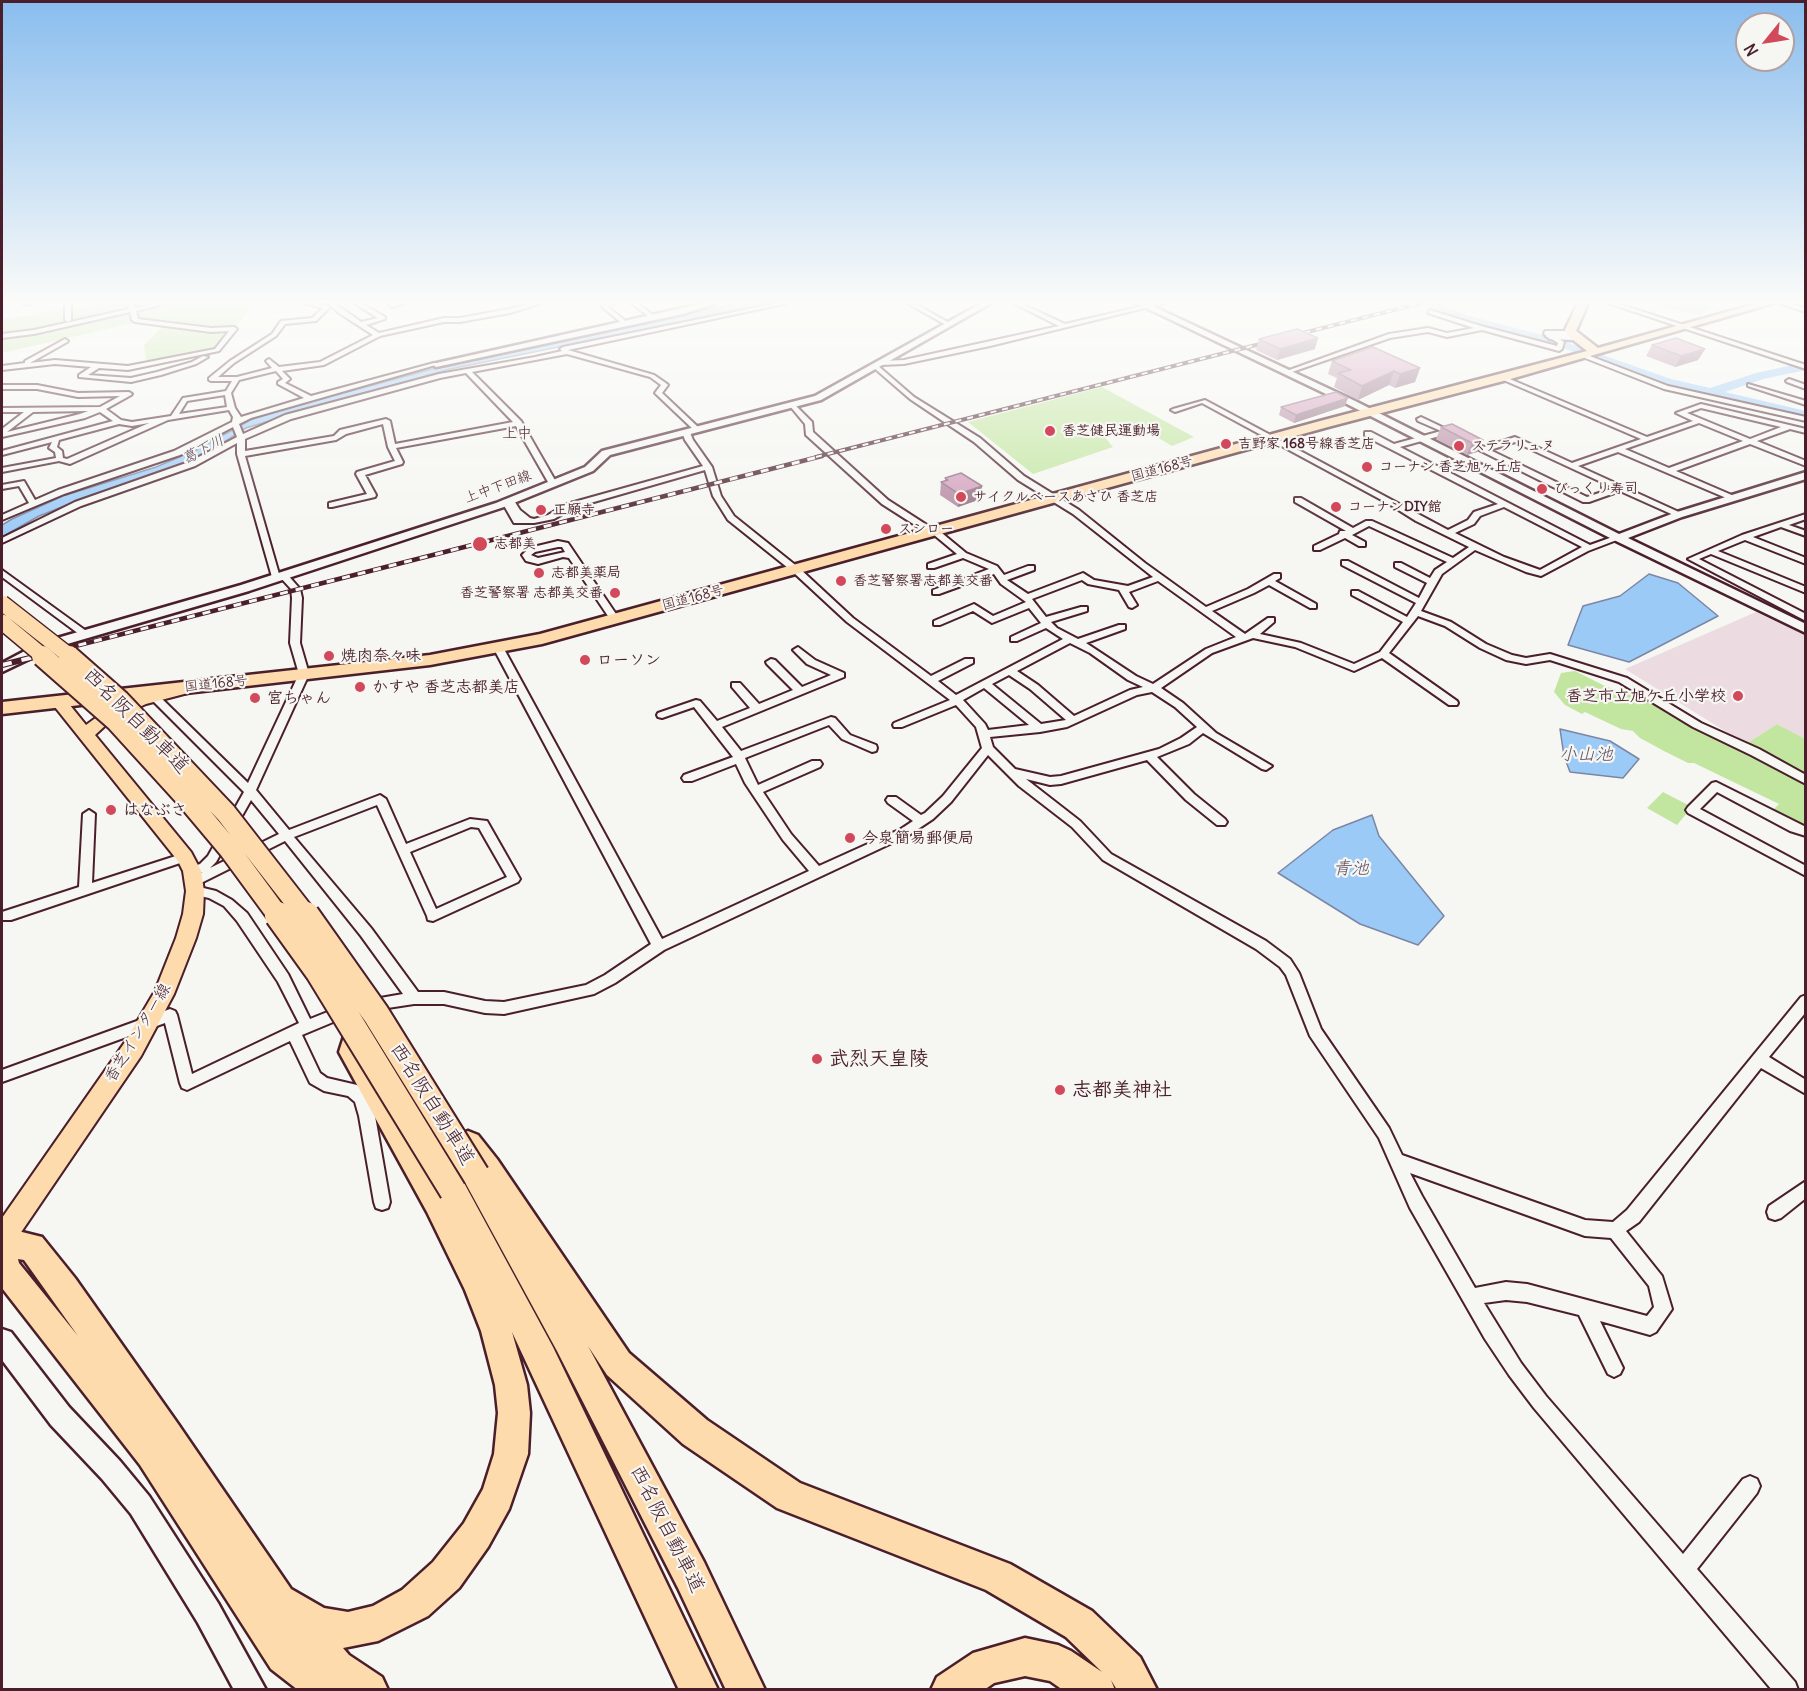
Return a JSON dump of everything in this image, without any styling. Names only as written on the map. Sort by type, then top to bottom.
[{"type":"highway","name":"国道168号","points":[[2,708],[430,660],[499,649],[615,620],[1274,438],[1370,413],[1389,413],[1496,382]]},
{"type":"highway","name":"西名阪自動車道","points":[[2,603],[71,657],[119,700],[226,813],[297,903],[369,1005],[454,1139],[467,1142],[463,1184],[542,1358],[699,1689]]},
{"type":"highway","name":"西名阪自動車道","points":[[2,622],[116,721],[188,799],[279,914],[357,1032],[352,1052],[463,1184],[585,1371],[691,1575],[746,1689]]},
{"type":"highway","points":[[278,1602],[319,1626],[348,1630],[378,1623],[415,1603],[446,1575],[477,1535],[497,1497],[511,1454],[514,1413],[511,1385],[496,1331],[477,1283],[463,1184]]},
{"type":"highway","points":[[463,1184],[618,1364],[696,1432],[789,1496],[997,1577],[1079,1624],[1127,1670],[1138,1689]]},
{"type":"highway","points":[[2,1240],[32,1247],[64,1289],[278,1602],[336,1668],[369,1689]]},
{"type":"highway","points":[[2,1250],[6,1270],[152,1453],[284,1656],[316,1689]]},
{"type":"highway","points":[[284,1656],[329,1689]]},
{"type":"highway","points":[[950,1689],[986,1666],[1024,1657],[1058,1664],[1096,1689]]},
{"type":"main road","points":[[86,734],[101,720],[118,710],[154,698],[226,682]]},
{"type":"main road","points":[[58,702],[86,734],[191,875]]},
{"type":"main road","name":"香芝インター線","points":[[2,1240],[133,1049],[164,994],[193,914],[191,875]]},
{"type":"street","points":[[191,875],[212,859],[250,791],[304,674],[295,644],[297,598],[295,589],[279,576],[241,454],[237,417],[231,408],[228,393],[236,382]]},
{"type":"street","points":[[282,382],[280,383],[309,398]]},
{"type":"street","points":[[2,518],[33,504],[172,455],[236,422],[309,398],[369,382]]},
{"type":"street","points":[[2,541],[57,512],[192,464],[241,438],[288,417],[417,382]]},
{"type":"street","points":[[478,382],[518,423],[552,482]]},
{"type":"street","points":[[661,382],[665,385],[658,393],[691,431],[689,441],[708,467],[717,496],[731,518],[796,570],[850,620],[957,700],[977,720],[988,748],[1012,772],[1076,824],[1107,856],[1260,945],[1285,963],[1292,973],[1315,1032],[1384,1133],[1399,1161],[1416,1202],[1515,1369],[1540,1402],[1787,1689]]},
{"type":"street","name":"上中下田線","points":[[2,668],[32,651],[279,576],[508,502],[552,482],[589,470],[606,453],[818,398],[847,382]]},
{"type":"street","points":[[895,382],[912,398],[977,440],[1021,478],[1055,498],[1160,577],[1247,636],[1298,645],[1354,668],[1383,654],[1409,622],[1438,572],[1475,546]]},
{"type":"street","points":[[1307,382],[1618,538],[1806,629]]},
{"type":"street","points":[[1513,382],[1647,439]]},
{"type":"street","points":[[1653,382],[1666,388],[1806,419]]},
{"type":"street","points":[[1676,382],[1806,412]]},
{"type":"street","points":[[1792,382],[1806,387]]},
{"type":"street","points":[[1750,385],[1805,402]]},
{"type":"street","points":[[2,387],[37,387],[78,395],[129,394],[101,409],[2,434]]},
{"type":"street","points":[[2,470],[60,459],[67,462],[169,418],[185,399],[228,393]]},
{"type":"street","points":[[1175,410],[1203,401],[1411,514],[1514,565],[1541,573],[1588,547],[1600,546],[1678,515],[1806,475]]},
{"type":"street","points":[[1806,431],[1703,402],[1680,413],[1806,464]]},
{"type":"street","points":[[1790,409],[1805,402]]},
{"type":"street","points":[[792,405],[809,424],[809,433],[877,495],[963,555],[989,565],[1030,601],[1046,622],[1132,678],[1154,688],[1186,711],[1202,728],[1266,766]]},
{"type":"street","points":[[2,453],[56,441],[119,422],[132,424],[231,408]]},
{"type":"street","points":[[2,410],[101,409],[119,422]]},
{"type":"street","points":[[2,434],[31,410]]},
{"type":"street","points":[[1585,423],[1600,418]]},
{"type":"street","points":[[1421,419],[1586,500],[1621,488]]},
{"type":"street","points":[[241,454],[336,438],[343,432],[386,421],[392,447],[399,462],[360,474],[372,495],[332,505]]},
{"type":"street","points":[[1573,465],[1700,421]]},
{"type":"street","points":[[392,447],[518,423]]},
{"type":"street","points":[[1669,471],[1789,427]]},
{"type":"street","points":[[1393,447],[1447,432]]},
{"type":"street","points":[[1368,434],[1588,547]]},
{"type":"street","points":[[1485,450],[1515,439],[1678,515]]},
{"type":"street","points":[[56,441],[53,448],[58,452],[60,459]]},
{"type":"street","points":[[1618,449],[1731,498]]},
{"type":"street","points":[[508,502],[517,521],[534,521],[551,517],[570,506],[708,467]]},
{"type":"street","points":[[1791,480],[1806,484]]},
{"type":"street","points":[[2,487],[21,483],[33,504]]},
{"type":"street","points":[[1298,500],[1362,544]]},
{"type":"street","points":[[1449,533],[1471,522],[1477,514],[1505,504]]},
{"type":"street","points":[[1806,516],[1745,537],[1692,559],[1806,618]]},
{"type":"street","points":[[1317,548],[1369,523],[1453,561]]},
{"type":"street","points":[[1780,524],[1806,534]]},
{"type":"street","points":[[1745,537],[1806,561]]},
{"type":"street","points":[[1710,551],[1806,590]]},
{"type":"street","points":[[931,566],[963,555]]},
{"type":"street","points":[[572,556],[615,620]]},
{"type":"street","points":[[1345,563],[1483,646],[1509,658],[1526,661],[1550,657],[1623,680],[1697,725],[1755,752],[1806,780]]},
{"type":"street","points":[[1398,565],[1432,582]]},
{"type":"street","points":[[936,592],[1031,568]]},
{"type":"street","points":[[2,573],[86,635]]},
{"type":"street","points":[[936,623],[974,607],[992,620],[1083,576],[1091,582],[1129,589],[1160,577]]},
{"type":"street","points":[[1206,610],[1251,591],[1273,578],[1314,606]]},
{"type":"street","points":[[1123,588],[1132,605]]},
{"type":"street","points":[[1355,593],[1409,622]]},
{"type":"street","points":[[1014,639],[1046,622],[1084,609]]},
{"type":"street","points":[[984,734],[1040,729],[1074,721],[1134,692],[1154,688],[1199,656],[1247,636],[1270,620]]},
{"type":"street","points":[[898,725],[957,700],[1009,670],[1074,641],[1122,627]]},
{"type":"street","points":[[499,649],[659,946]]},
{"type":"street","points":[[715,726],[840,675],[811,662],[798,650]]},
{"type":"street","points":[[1383,654],[1453,703]]},
{"type":"street","points":[[931,680],[969,661]]},
{"type":"street","points":[[771,662],[800,691]]},
{"type":"street","points":[[1009,670],[1034,687],[1074,721]]},
{"type":"street","points":[[984,683],[1040,729]]},
{"type":"street","points":[[736,685],[757,709]]},
{"type":"street","points":[[154,698],[250,791],[366,932],[414,998]]},
{"type":"street","points":[[662,715],[696,703],[739,757],[756,790],[793,845],[818,873]]},
{"type":"street","points":[[688,778],[831,720],[846,737],[872,747]]},
{"type":"street","points":[[1012,772],[1050,781],[1176,747],[1202,728]]},
{"type":"street","points":[[2,1076],[170,1015],[187,1083],[300,1029],[356,1007],[414,998],[444,999],[504,1008],[589,990],[610,979],[659,946],[896,837],[921,821],[947,799],[988,748]]},
{"type":"street","points":[[1149,756],[1184,792],[1221,822]]},
{"type":"street","points":[[756,790],[816,764]]},
{"type":"street","points":[[1805,830],[1716,786],[1692,810],[1806,872]]},
{"type":"street","points":[[6,916],[85,890],[191,875],[380,800],[433,916],[514,879],[483,824],[470,823],[403,850]]},
{"type":"street","points":[[892,800],[921,821]]},
{"type":"street","points":[[85,890],[89,814]]},
{"type":"street","points":[[191,875],[212,894],[228,903],[242,917],[283,978],[315,1078],[324,1084],[352,1090],[361,1098],[367,1116],[382,1202]]},
{"type":"street","points":[[1399,1161],[1585,1228],[1616,1230],[1633,1216],[1806,1001]]},
{"type":"street","points":[[1760,1059],[1806,1089]]},
{"type":"street","points":[[1775,1212],[1806,1188]]},
{"type":"street","points":[[1471,1297],[1506,1291],[1527,1293],[1650,1326],[1663,1309],[1656,1282],[1616,1230]]},
{"type":"street","points":[[1584,1308],[1614,1368]]},
{"type":"street","points":[[2,1341],[60,1416],[111,1470],[140,1505],[208,1613],[251,1689]]},
{"type":"street","points":[[1684,1569],[1750,1486]]},
{"type":"shaded area","name":"香芝市立旭ケ丘小学校","points":[[1756,612],[1805,635],[1805,740],[1777,724],[1749,742],[1728,733],[1625,669]]},
{"type":"green space","name":"香芝健民運動場","points":[[1102,387],[1194,437],[1172,446],[1138,426],[1103,435],[1113,447],[1033,474],[968,422]]},
{"type":"green space","points":[[1575,671],[1607,687],[1627,693],[1638,686],[1706,726],[1749,742],[1777,724],[1805,739],[1805,828],[1771,812],[1779,804],[1664,751],[1640,738],[1633,731],[1621,729],[1565,705],[1554,692],[1561,673]]},
{"type":"green space","points":[[1663,792],[1692,807],[1677,825],[1647,808]]},
{"type":"water","name":"葛下川","points":[[385,382],[405,382],[246,428],[196,460],[39,516],[2,537],[2,525],[12,519],[63,496],[156,467],[196,450],[258,416]]},
{"type":"water","points":[[1649,574],[1678,583],[1718,616],[1629,662],[1568,645],[1583,606],[1620,596]]},
{"type":"water","name":"小山池","points":[[1560,729],[1610,741],[1639,759],[1623,778],[1570,772],[1564,756]]},
{"type":"water","name":"青池","points":[[1372,815],[1379,836],[1444,916],[1418,945],[1360,924],[1278,873],[1333,830]]},
{"type":"building","points":[[1354,382],[1371,382],[1362,386]]},
{"type":"building","points":[[1336,392],[1348,398],[1296,415],[1281,407]]},
{"type":"building","points":[[1452,424],[1483,440],[1472,443],[1441,427]]},
{"type":"building","points":[[961,473],[982,486],[959,494],[941,482],[948,480],[945,478]]},
{"type":"waterway","points":[[1667,382],[1711,392]]},
{"type":"waterway","points":[[1711,392],[1742,382]]},
{"type":"waterway","points":[[1711,392],[1806,415]]},
{"type":"railway","points":[[816,457],[1111,382]]},
{"type":"railway","points":[[32,657],[822,456]]},
{"type":"railway","points":[[2,665],[38,656]]},
{"type":"place","name":"香芝健民運動場","points":[[1050,431]]},
{"type":"place","name":"吉野家 168号線香芝店","points":[[1226,444]]},
{"type":"place","name":"ステラリュヌ","points":[[1459,446]]},
{"type":"place","name":"コーナン 香芝旭ヶ丘店","points":[[1367,467]]},
{"type":"place","name":"びっくり寿司","points":[[1542,489]]},
{"type":"place","name":"サイクルベースあさひ 香芝店","points":[[961,497]]},
{"type":"place","name":"コーナンDIY館","points":[[1336,507]]},
{"type":"place","name":"正願寺","points":[[541,510]]},
{"type":"place","name":"スシロー","points":[[886,529]]},
{"type":"place","name":"志都美","points":[[480,544]]},
{"type":"place","name":"志都美薬局","points":[[539,573]]},
{"type":"place","name":"香芝警察署志都美交番","points":[[841,581]]},
{"type":"place","name":"香芝警察署 志都美交番","points":[[615,593]]},
{"type":"place","name":"焼肉奈々味","points":[[329,656]]},
{"type":"place","name":"ローソン","points":[[585,660]]},
{"type":"place","name":"かすや 香芝志都美店","points":[[360,687]]},
{"type":"place","name":"香芝市立旭ケ丘小学校","points":[[1738,696]]},
{"type":"place","name":"宮ちゃん","points":[[255,698]]},
{"type":"place","name":"はなぶさ","points":[[111,810]]},
{"type":"place","name":"今泉簡易郵便局","points":[[850,838]]},
{"type":"place","name":"武烈天皇陵","points":[[817,1059]]},
{"type":"place","name":"志都美神社","points":[[1060,1090]]},
{"type":"district","name":"上中","points":[[517,434]]}]
